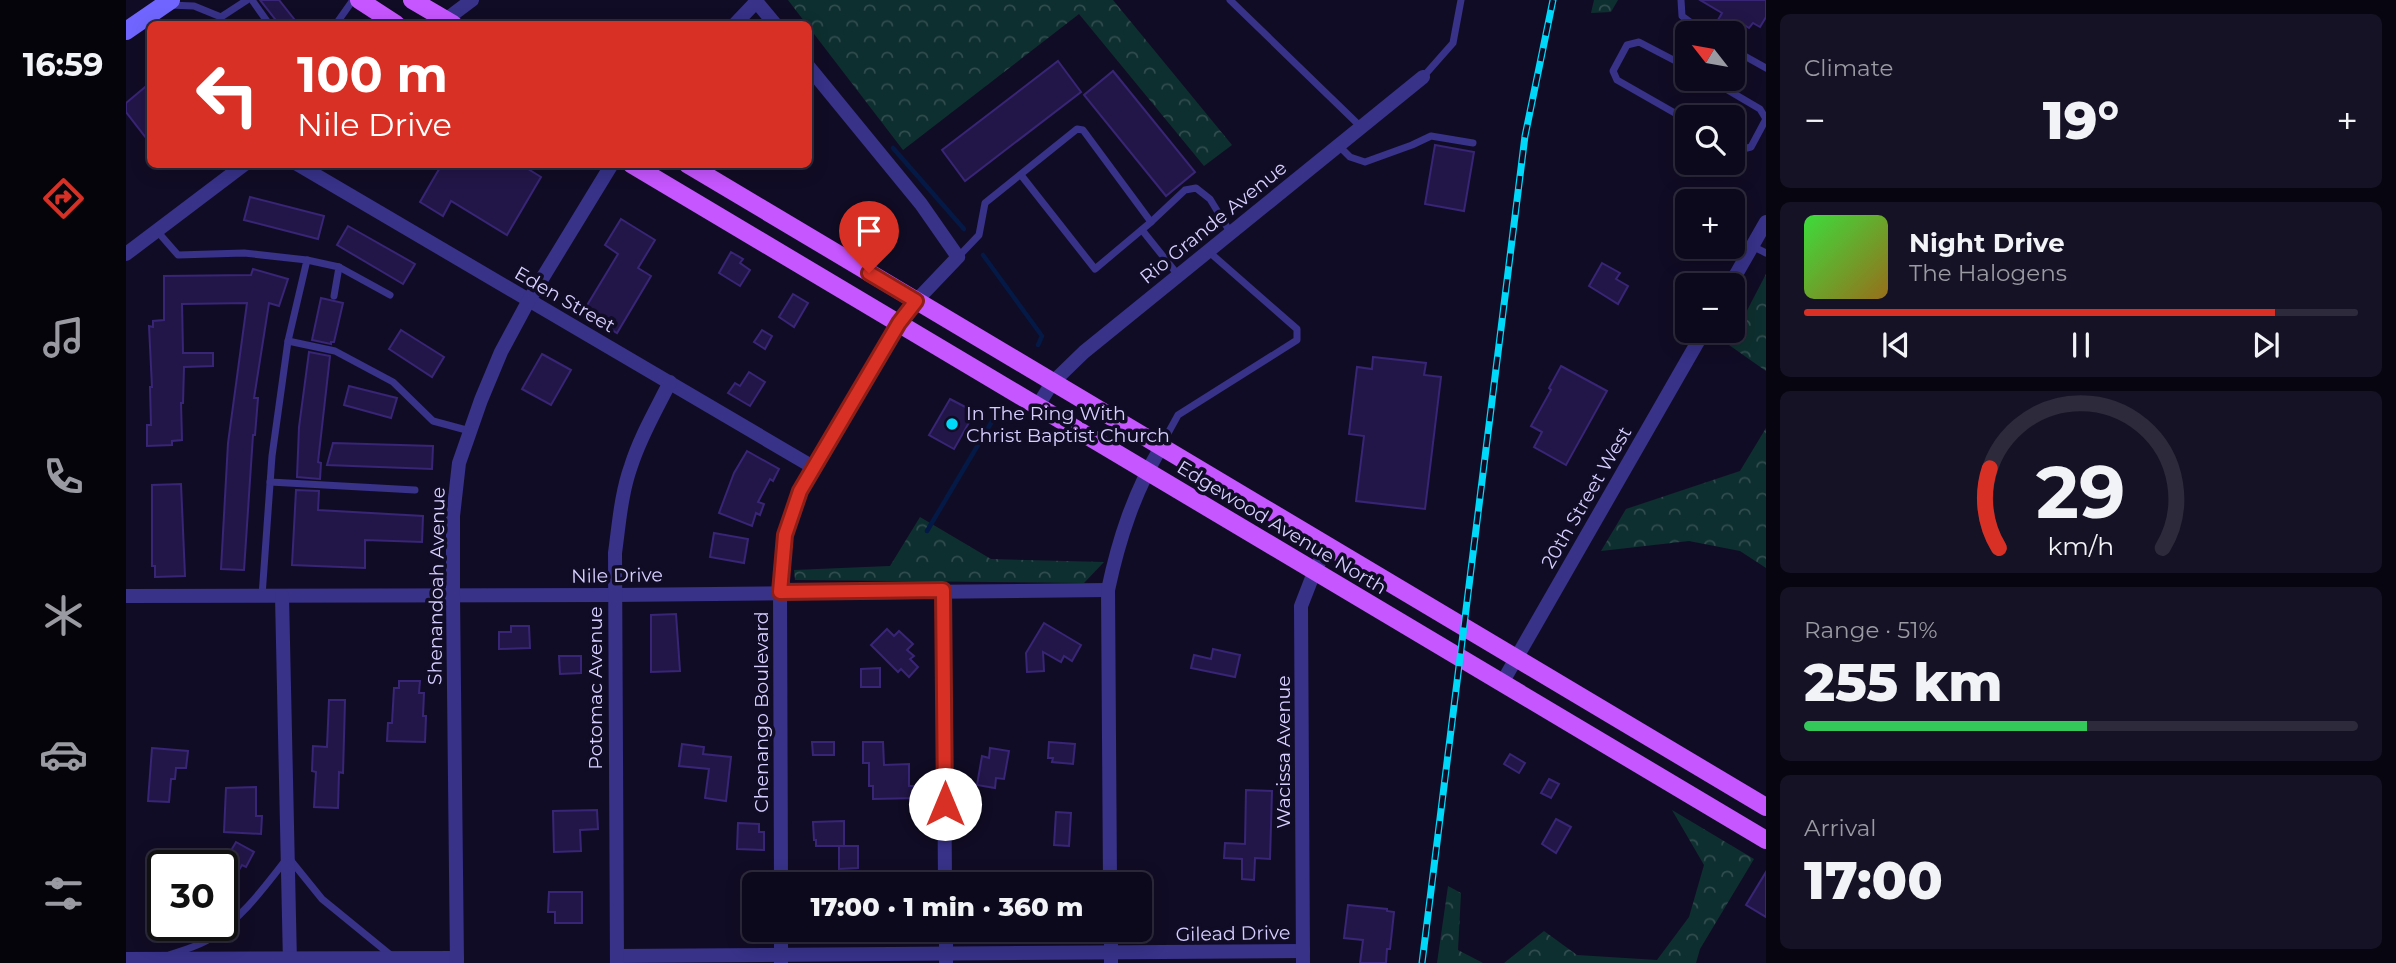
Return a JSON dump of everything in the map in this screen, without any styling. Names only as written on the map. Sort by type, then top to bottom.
[{"type":"main road","points":[[359,0],[391,21]]},
{"type":"main road","points":[[126,31],[168,2]]},
{"type":"main road","points":[[418,2],[443,21]]},
{"type":"main road","name":"Edgewood Avenue North","points":[[638,168],[1766,840]]},
{"type":"main road","name":"Edgewood Avenue North","points":[[694,168],[1766,807]]},
{"type":"street","points":[[448,21],[472,0]]},
{"type":"street","points":[[738,21],[756,1],[773,21]]},
{"type":"street","points":[[812,71],[921,204],[958,257]]},
{"type":"street","name":"Rio Grande Avenue","points":[[1037,407],[1052,383],[1084,352],[1423,76]]},
{"type":"street","points":[[126,254],[240,168]]},
{"type":"street","name":"Eden Street","points":[[304,168],[813,467]]},
{"type":"street","name":"Shenandoah Avenue","points":[[457,961],[453,516],[459,463],[501,352],[529,300],[610,168]]},
{"type":"street","points":[[1737,273],[1766,222]]},
{"type":"street","name":"Chenango Boulevard","points":[[781,872],[780,592],[785,535],[800,491],[899,323],[958,257]]},
{"type":"street","name":"20th Street West","points":[[1502,683],[1697,343]]},
{"type":"street","name":"Potomac Avenue","points":[[617,959],[615,553],[621,502],[630,467],[670,382]]},
{"type":"street","points":[[1110,872],[1108,590],[1118,544],[1131,505],[1161,447]]},
{"type":"street","name":"Wacissa Avenue","points":[[1303,957],[1301,606],[1328,546]]},
{"type":"street","points":[[943,590],[945,872]]},
{"type":"street","name":"Nile Drive","points":[[126,596],[1108,590]]},
{"type":"street","points":[[282,596],[290,961]]},
{"type":"street","name":"Gilead Drive","points":[[617,959],[1303,957]]},
{"type":"street","points":[[126,958],[457,961]]},
{"type":"lane","points":[[168,2],[194,6],[221,17],[249,0],[266,21]]},
{"type":"lane","points":[[338,21],[353,0]]},
{"type":"lane","points":[[1230,0],[1361,127]]},
{"type":"lane","points":[[1423,76],[1453,43],[1461,0]]},
{"type":"lane","points":[[1681,0],[1682,16],[1689,21]]},
{"type":"lane","points":[[1675,60],[1639,42],[1628,45],[1613,71],[1618,80],[1675,113]]},
{"type":"lane","points":[[1745,56],[1766,68]]},
{"type":"lane","points":[[1729,91],[1760,109],[1766,119],[1751,147],[1745,148]]},
{"type":"lane","points":[[958,257],[979,235],[985,203],[1080,129],[1152,222]]},
{"type":"lane","points":[[1338,145],[1350,158],[1365,162],[1431,136],[1472,143]]},
{"type":"lane","points":[[1021,175],[1096,269],[1185,190],[1196,188],[1210,199],[1230,232]]},
{"type":"lane","points":[[1142,230],[1178,275]]},
{"type":"lane","points":[[157,231],[178,255],[244,253],[307,260],[339,267],[390,295]]},
{"type":"lane","points":[[1752,246],[1766,253]]},
{"type":"lane","points":[[1161,447],[1178,415],[1297,340],[1299,334],[1207,250]]},
{"type":"lane","points":[[262,596],[270,482],[288,341],[307,260]]},
{"type":"lane","points":[[334,296],[339,267]]},
{"type":"lane","points":[[288,341],[335,351],[393,382],[433,421],[470,431]]},
{"type":"lane","points":[[270,482],[415,490]]},
{"type":"lane","points":[[162,958],[205,941],[228,925],[253,902],[288,857],[322,899],[389,960]]},
{"type":"lane","points":[[162,958],[178,963]]},
{"type":"green space","points":[[788,0],[1113,0],[1232,145],[1204,166],[1079,14],[903,150],[812,31],[812,21],[804,21]]},
{"type":"green space","points":[[1594,0],[1618,0],[1611,12],[1591,13]]},
{"type":"green space","points":[[1766,274],[1766,371],[1729,345],[1745,343],[1745,314]]},
{"type":"green space","points":[[1766,428],[1766,568],[1740,551],[1689,541],[1601,551],[1626,509],[1740,471]]},
{"type":"green space","points":[[920,517],[991,559],[1104,562],[1084,583],[795,580],[794,570],[890,566]]},
{"type":"green space","points":[[1672,810],[1754,859],[1700,949],[1696,963],[1504,963],[1544,931],[1577,955],[1657,960],[1689,917],[1704,865]]},
{"type":"green space","points":[[1448,886],[1461,893],[1458,950],[1483,963],[1437,963]]},
{"type":"building","points":[[260,0],[279,0],[296,21],[277,21]]},
{"type":"building","points":[[1700,0],[1766,0],[1766,17],[1760,27],[1753,23],[1749,28],[1745,25],[1745,21],[1717,21],[1722,13]]},
{"type":"building","points":[[1058,61],[1081,92],[965,181],[942,150]]},
{"type":"building","points":[[1113,71],[1195,172],[1166,196],[1084,95]]},
{"type":"building","points":[[147,86],[147,139],[126,112],[126,103]]},
{"type":"building","points":[[1435,145],[1474,152],[1464,211],[1425,204]]},
{"type":"building","points":[[440,168],[526,168],[541,177],[507,235],[451,201],[443,216],[420,202]]},
{"type":"building","points":[[250,197],[324,216],[318,239],[244,220]]},
{"type":"building","points":[[621,219],[655,240],[638,268],[651,276],[617,333],[583,312],[618,254],[605,245]]},
{"type":"building","points":[[348,226],[415,264],[403,284],[337,245]]},
{"type":"building","points":[[731,252],[743,259],[740,263],[750,270],[740,286],[719,273]]},
{"type":"building","points":[[1602,263],[1620,273],[1616,279],[1628,286],[1618,304],[1589,286]]},
{"type":"building","points":[[253,269],[288,279],[279,306],[269,303],[254,398],[258,398],[244,570],[221,569],[228,443],[247,303],[182,304],[183,353],[213,353],[213,366],[184,367],[182,440],[172,441],[172,445],[147,446],[147,425],[151,425],[152,387],[149,326],[153,327],[153,321],[164,320],[164,276],[251,275]]},
{"type":"building","points":[[793,294],[808,303],[794,327],[779,317]]},
{"type":"building","points":[[321,298],[343,303],[334,342],[331,344],[312,340]]},
{"type":"building","points":[[401,330],[444,357],[432,377],[389,349]]},
{"type":"building","points":[[762,330],[772,336],[765,349],[754,342]]},
{"type":"building","points":[[309,352],[330,356],[318,462],[321,463],[320,479],[297,477],[299,427]]},
{"type":"building","points":[[542,354],[571,370],[551,405],[522,389]]},
{"type":"building","points":[[1373,357],[1426,363],[1424,375],[1441,377],[1425,509],[1356,501],[1364,436],[1349,434],[1357,367],[1372,369]]},
{"type":"building","points":[[1561,366],[1607,391],[1566,465],[1534,447],[1542,432],[1531,426]]},
{"type":"building","points":[[749,372],[765,382],[750,406],[728,393],[735,383],[740,386]]},
{"type":"building","points":[[349,386],[397,398],[391,418],[344,405]]},
{"type":"building","name":"In The Ring With Christ Baptist Church","points":[[950,399],[975,412],[954,449],[929,435]]},
{"type":"building","points":[[333,443],[433,446],[432,469],[327,465]]},
{"type":"building","points":[[747,451],[779,469],[773,481],[770,479],[758,502],[764,504],[760,515],[756,513],[752,526],[719,513],[734,473]]},
{"type":"building","points":[[181,484],[185,576],[155,577],[155,566],[152,566],[152,485]]},
{"type":"building","points":[[296,490],[319,491],[318,510],[423,516],[422,542],[365,540],[365,568],[292,565]]},
{"type":"building","points":[[714,533],[748,539],[744,563],[710,557]]},
{"type":"building","points":[[676,614],[680,671],[651,672],[651,615]]},
{"type":"building","points":[[1044,623],[1081,645],[1072,661],[1064,656],[1061,662],[1043,652],[1044,671],[1027,672],[1026,653]]},
{"type":"building","points":[[511,626],[529,626],[530,648],[499,649],[499,632],[511,632]]},
{"type":"building","points":[[887,629],[894,636],[899,631],[913,644],[907,650],[914,656],[910,659],[918,667],[909,677],[901,669],[898,672],[871,645]]},
{"type":"building","points":[[1213,649],[1240,655],[1235,677],[1191,668],[1194,655],[1211,659]]},
{"type":"building","points":[[559,656],[581,656],[581,673],[560,674]]},
{"type":"building","points":[[880,668],[880,687],[861,687],[861,669]]},
{"type":"building","points":[[399,681],[420,681],[419,693],[424,693],[423,716],[426,716],[425,742],[387,741],[388,723],[392,723],[394,688],[399,688]]},
{"type":"building","points":[[329,700],[345,700],[343,773],[339,772],[338,808],[314,807],[316,772],[312,771],[313,746],[327,747]]},
{"type":"building","points":[[812,742],[834,742],[834,755],[813,755]]},
{"type":"building","points":[[863,742],[883,742],[884,765],[909,764],[909,786],[917,786],[918,798],[873,799],[873,786],[869,786],[869,763],[863,763]]},
{"type":"building","points":[[1049,742],[1075,744],[1073,764],[1052,762],[1053,758],[1048,758]]},
{"type":"building","points":[[682,744],[704,747],[703,754],[731,757],[726,801],[705,798],[709,769],[679,766]]},
{"type":"building","points":[[152,748],[188,751],[186,768],[176,768],[175,779],[171,779],[169,802],[148,801]]},
{"type":"building","points":[[990,748],[1009,751],[1004,779],[996,778],[995,788],[977,785],[982,756],[989,758]]},
{"type":"building","points":[[1510,754],[1525,763],[1519,773],[1504,764]]},
{"type":"building","points":[[1549,779],[1559,784],[1551,798],[1541,793]]},
{"type":"building","points":[[256,787],[256,816],[262,816],[261,834],[224,832],[226,788]]},
{"type":"building","points":[[1246,790],[1272,791],[1270,859],[1255,858],[1254,880],[1242,879],[1242,859],[1224,858],[1225,843],[1245,844]]},
{"type":"building","points":[[597,810],[598,829],[580,830],[581,851],[554,852],[553,811]]},
{"type":"building","points":[[1056,812],[1071,813],[1069,846],[1054,845]]},
{"type":"building","points":[[1556,819],[1571,827],[1556,853],[1542,844]]},
{"type":"building","points":[[844,821],[844,846],[816,846],[813,822]]},
{"type":"building","points":[[738,823],[759,824],[759,832],[764,832],[764,850],[737,849]]},
{"type":"building","points":[[236,842],[254,852],[246,867],[242,865],[238,872],[238,850],[231,850]]},
{"type":"building","points":[[839,846],[858,846],[858,868],[839,869]]},
{"type":"building","points":[[1766,872],[1766,917],[1746,905]]},
{"type":"building","points":[[549,892],[582,892],[582,923],[555,923],[555,912],[548,912]]},
{"type":"building","points":[[1348,905],[1394,912],[1386,963],[1360,963],[1363,940],[1344,938]]},
{"type":"waterway","points":[[893,148],[964,229]]},
{"type":"waterway","points":[[983,255],[1042,336],[1038,345]]},
{"type":"waterway","points":[[927,531],[994,418]]},
{"type":"railway","points":[[1422,963],[1525,136],[1553,0]]},
{"type":"place","name":"In The Ring With Christ Baptist Church","points":[[952,424]]},
{"type":"route","points":[[869,273],[916,301],[899,323],[800,491],[785,535],[780,592],[943,590],[945,804]]}]
